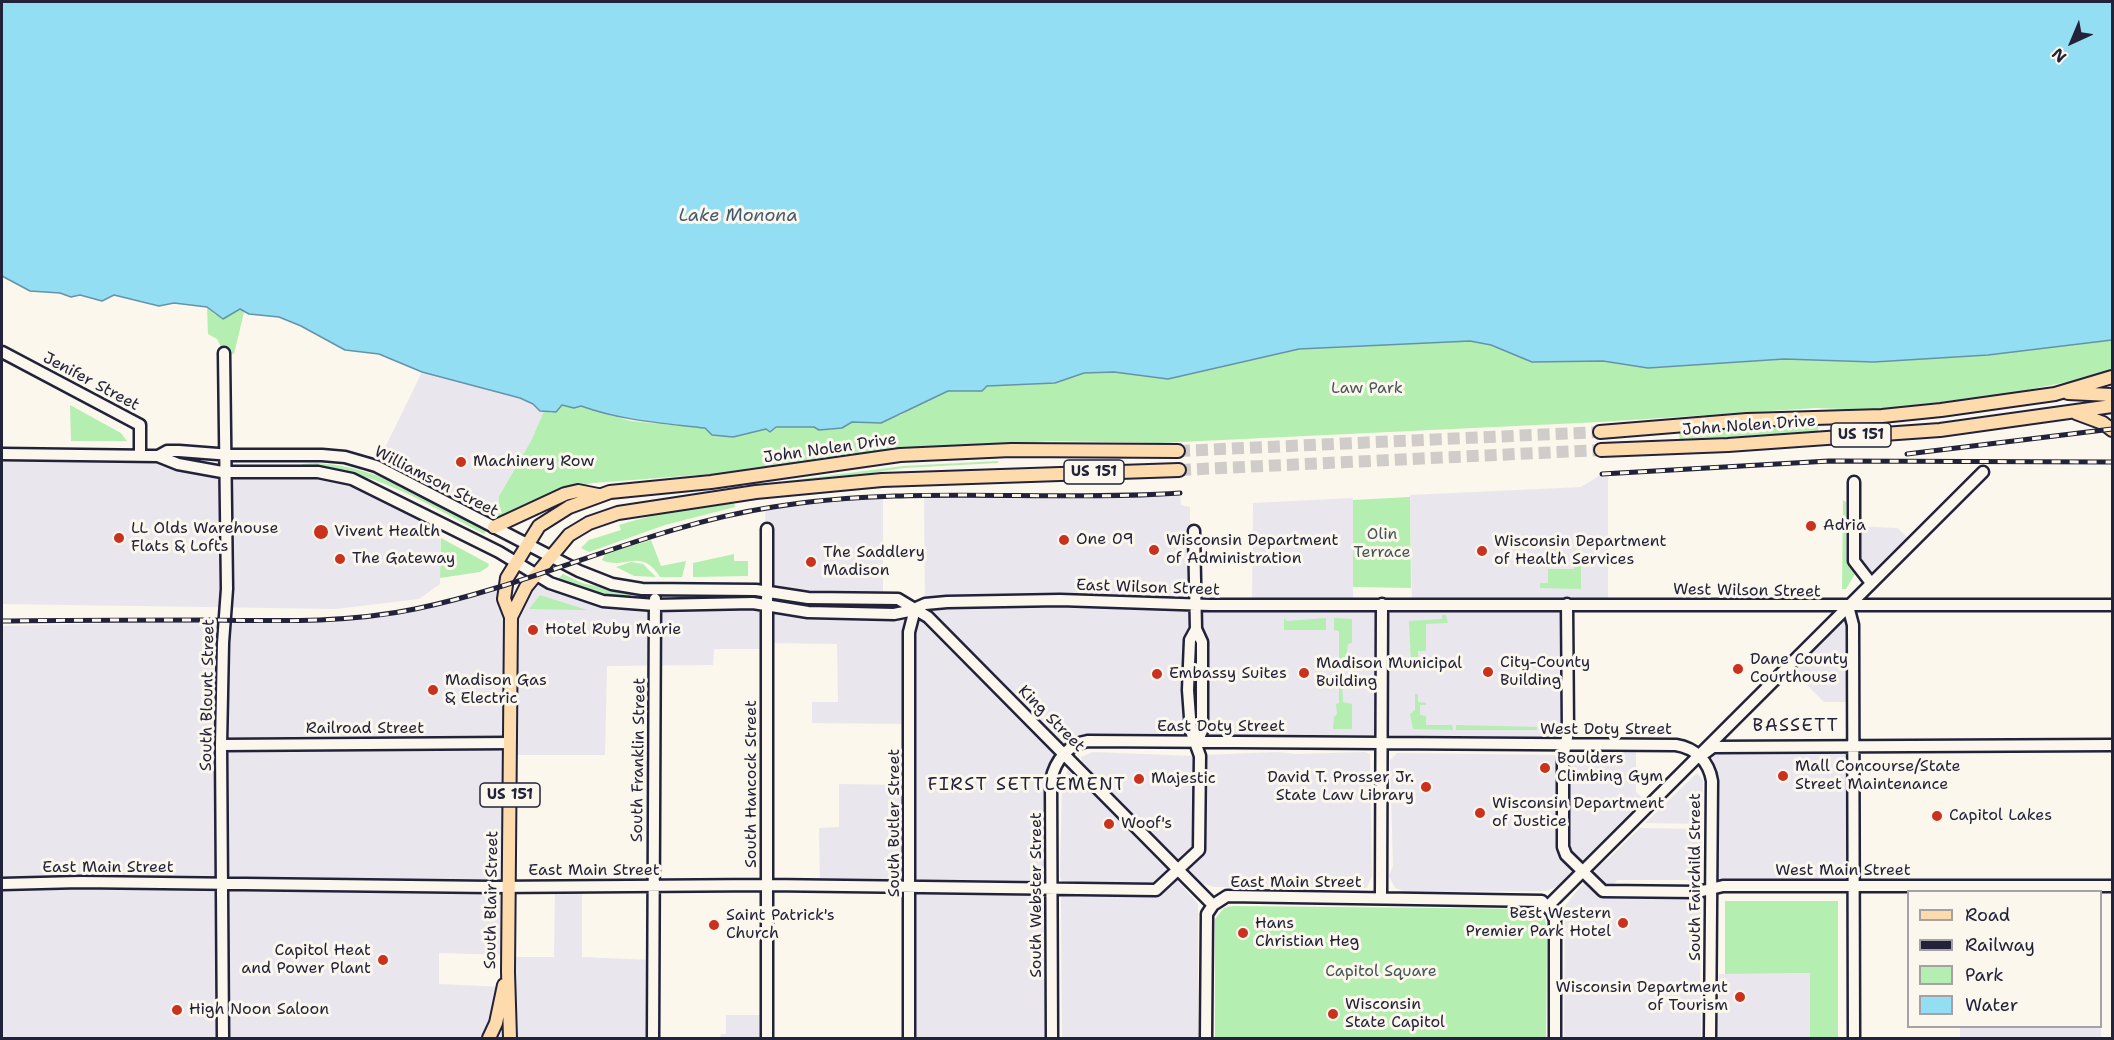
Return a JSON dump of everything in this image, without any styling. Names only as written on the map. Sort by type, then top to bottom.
[{"type":"main road","name":"US 151","points":[[2055,394],[2112,377]]},
{"type":"main road","points":[[2055,394],[2112,395]]},
{"type":"main road","name":"John Nolen Drive","points":[[1600,432],[1766,419],[1881,416],[2055,394]]},
{"type":"main road","name":"John Nolen Drive","points":[[1601,450],[1728,445],[1940,430],[2112,406]]},
{"type":"main road","points":[[2074,413],[2103,423],[2112,430]]},
{"type":"main road","name":"John Nolen Drive","points":[[515,562],[526,544],[547,519],[599,495],[632,488],[711,482],[900,455],[1011,450],[1178,451]]},
{"type":"main road","name":"John Nolen Drive","points":[[537,574],[575,530],[608,516],[756,492],[894,479],[1179,470]]},
{"type":"main road","points":[[494,527],[565,494],[578,492],[599,495]]},
{"type":"main road","name":"South Blair Street","points":[[510,1038],[508,972],[511,617],[504,596],[507,578],[515,562]]},
{"type":"main road","name":"South Blair Street","points":[[511,617],[526,586],[537,574]]},
{"type":"main road","name":"US 151","points":[[489,1038],[496,1023],[508,972]]},
{"type":"street","name":"Jenifer Street","points":[[2,352],[140,425],[140,455]]},
{"type":"street","name":"South Blount Street","points":[[223,1038],[221,745],[223,643],[227,589],[224,454],[225,353]]},
{"type":"street","name":"Williamson Street","points":[[158,456],[167,451],[322,455],[366,462],[552,557]]},
{"type":"street","name":"Williamson Street","points":[[2,454],[158,456],[178,464],[225,472],[318,472],[352,479],[373,487],[537,574]]},
{"type":"street","points":[[1548,906],[1983,471]]},
{"type":"street","points":[[1854,482],[1854,561],[1871,583]]},
{"type":"street","name":"South Hancock Street","points":[[767,529],[767,1038]]},
{"type":"street","name":"East Main Street","points":[[2,884],[80,882],[223,885],[767,885],[1156,890],[1179,871],[1200,847],[1200,756],[1197,742],[1202,731],[1202,638],[1196,629],[1194,531]]},
{"type":"street","points":[[552,557],[606,582],[635,589],[768,591],[808,598],[902,599],[915,609]]},
{"type":"street","name":"East Wilson Street","points":[[537,574],[559,587],[594,599],[655,605],[753,603],[833,613],[894,614],[930,603],[985,602],[1382,604]]},
{"type":"street","name":"South Franklin Street","points":[[653,1038],[655,589]]},
{"type":"street","points":[[2094,605],[2112,596]]},
{"type":"street","points":[[1382,604],[1381,897],[1534,899],[1548,906],[1555,920],[1555,1038]]},
{"type":"street","name":"West Wilson Street","points":[[1382,604],[2112,605]]},
{"type":"street","name":"West Main Street","points":[[1567,604],[1568,732],[1565,745],[1563,847],[1566,855],[1582,872],[1606,892],[1698,892],[1711,889],[1854,885],[2112,886]]},
{"type":"street","points":[[1848,606],[1853,625],[1854,1038]]},
{"type":"street","name":"King Street","points":[[915,609],[928,617],[1213,905]]},
{"type":"street","name":"South Butler Street","points":[[909,1038],[909,632],[915,609]]},
{"type":"street","name":"East Doty Street","points":[[1064,754],[1084,742],[1381,744]]},
{"type":"street","name":"Railroad Street","points":[[221,745],[510,743]]},
{"type":"street","name":"West Doty Street","points":[[1381,744],[1676,745],[1687,748],[1700,756]]},
{"type":"street","points":[[1700,756],[1713,747],[2112,746]]},
{"type":"street","name":"South Webster Street","points":[[1052,1038],[1051,780],[1056,764],[1064,754]]},
{"type":"street","name":"South Fairchild Street","points":[[1700,756],[1709,768],[1712,780],[1710,1038]]},
{"type":"street","name":"East Main Street","points":[[1213,905],[1227,896],[1381,897]]},
{"type":"street","points":[[1206,1038],[1207,918],[1213,905]]},
{"type":"shaded area","points":[[422,372],[520,398],[544,411],[531,441],[500,494],[492,526],[376,466]]},
{"type":"shaded area","points":[[2,454],[158,456],[178,464],[326,473],[441,522],[440,584],[419,599],[336,609],[2,604]]},
{"type":"shaded area","points":[[1602,474],[1608,474],[1608,605],[1567,604],[1566,744],[1636,745],[1636,792],[1650,805],[1583,872],[1566,855],[1565,745],[1088,741],[1056,764],[1052,1038],[909,1038],[910,887],[820,886],[819,828],[839,827],[839,784],[910,785],[910,724],[812,723],[812,702],[838,702],[837,644],[768,643],[768,649],[714,649],[713,665],[607,666],[605,755],[510,755],[508,955],[439,953],[439,984],[503,987],[508,957],[554,957],[555,885],[582,885],[582,957],[653,960],[653,1038],[2,1038],[2,626],[364,617],[435,605],[506,584],[511,617],[537,574],[594,599],[753,603],[894,614],[925,604],[924,494],[1109,496],[1180,493],[1181,505],[1190,507],[1190,523],[1194,531],[1195,604],[1252,605],[1253,503],[1353,498],[1353,603],[1412,605],[1410,495],[1581,487]]},
{"type":"shaded area","points":[[883,496],[883,599],[768,591],[765,508]]},
{"type":"shaded area","points":[[1854,526],[1898,528],[1912,542],[1871,583],[1858,568]]},
{"type":"shaded area","points":[[1848,606],[1853,702],[1824,702],[1788,666]]},
{"type":"shaded area","points":[[1853,746],[1854,885],[1711,889],[1712,780],[1700,756],[1713,747]]},
{"type":"shaded area","points":[[1093,752],[1195,756],[1195,846],[1183,860],[1176,859],[1082,764],[1081,757]]},
{"type":"shaded area","points":[[1277,752],[1295,754],[1365,752],[1370,754],[1372,876],[1367,888],[1214,887],[1201,883],[1188,869],[1203,853],[1205,755]]},
{"type":"shaded area","points":[[1397,753],[1557,755],[1559,853],[1574,871],[1559,886],[1546,891],[1407,892],[1395,888],[1389,876],[1393,866],[1390,760]]},
{"type":"shaded area","points":[[1068,769],[1159,861],[1169,867],[1170,870],[1153,886],[1149,883],[1075,882],[1072,886],[1062,882],[1060,877],[1062,785]]},
{"type":"shaded area","points":[[1697,773],[1703,780],[1702,824],[1645,823]]},
{"type":"shaded area","points":[[1640,828],[1702,829],[1700,884],[1691,887],[1688,880],[1617,880],[1612,888],[1605,887],[1594,876],[1596,867],[1608,859]]},
{"type":"shaded area","points":[[1177,880],[1198,904],[1198,1038],[1062,1038],[1061,897],[1069,894],[1161,894]]},
{"type":"shaded area","points":[[1584,882],[1605,896],[1702,898],[1700,924],[1701,1038],[1564,1038],[1565,906]]},
{"type":"shaded area","points":[[1810,973],[1810,1038],[1718,1038],[1719,974]]},
{"type":"shaded area","points":[[726,1015],[767,1015],[767,1038],[720,1038],[721,1034],[726,1034]]},
{"type":"shaded area","points":[[1960,1028],[2101,1028],[2101,1038],[1960,1038]]},
{"type":"green space","points":[[207,307],[216,315],[240,308],[244,312],[234,354],[224,353],[217,339],[208,334]]},
{"type":"green space","name":"Law Park","points":[[2112,340],[2112,373],[2002,395],[1872,410],[1816,408],[1600,422],[1159,443],[1051,441],[895,450],[724,473],[593,483],[571,488],[500,519],[485,515],[502,513],[498,505],[499,496],[531,441],[544,411],[552,413],[562,405],[579,406],[631,421],[705,428],[713,435],[733,437],[766,429],[770,432],[776,427],[843,426],[852,422],[872,423],[901,415],[914,406],[948,391],[982,391],[987,386],[1055,383],[1084,373],[1114,372],[1168,379],[1299,349],[1470,341],[1491,345],[1532,362],[1603,361],[1667,367],[1784,359],[1874,362],[1988,355]]},
{"type":"green space","points":[[70,405],[121,433],[127,441],[71,441]]},
{"type":"green space","points":[[1779,426],[1818,426],[1818,432],[1680,440],[1679,433]]},
{"type":"green space","points":[[998,461],[998,463],[904,468],[763,484],[903,466]]},
{"type":"green space","points":[[316,463],[362,471],[383,478],[425,497],[486,531],[484,534],[419,499],[375,480],[352,473],[302,467],[302,464]]},
{"type":"green space","name":"Olin Terrace","points":[[1410,497],[1411,588],[1353,587],[1353,500]]},
{"type":"green space","points":[[1843,500],[1846,502],[1846,559],[1848,566],[1855,574],[1846,589],[1842,589]]},
{"type":"green space","points":[[734,503],[735,507],[665,525],[589,552],[581,548],[589,540],[621,530],[619,525],[690,508]]},
{"type":"green space","points":[[441,538],[489,564],[488,567],[480,572],[440,578]]},
{"type":"green space","points":[[651,540],[661,566],[686,561],[682,577],[660,577],[653,568],[639,561],[610,563],[602,560],[605,554]]},
{"type":"green space","points":[[1575,542],[1575,553],[1581,554],[1581,589],[1540,588],[1540,583],[1548,583],[1548,569],[1574,569]]},
{"type":"green space","points":[[734,554],[734,561],[748,561],[748,576],[693,577],[693,563]]},
{"type":"green space","points":[[631,562],[643,564],[656,577],[634,576],[616,567]]},
{"type":"green space","points":[[563,574],[582,583],[631,594],[631,597],[603,594],[575,586],[558,579]]},
{"type":"green space","points":[[540,595],[587,610],[529,609]]},
{"type":"green space","points":[[1442,615],[1446,615],[1448,623],[1426,624],[1426,651],[1418,651],[1418,663],[1411,663],[1409,621],[1442,619]]},
{"type":"green space","points":[[1284,618],[1287,621],[1326,618],[1326,630],[1284,630]]},
{"type":"green space","points":[[1334,618],[1352,619],[1352,643],[1348,644],[1345,666],[1339,666],[1339,631],[1334,630]]},
{"type":"green space","points":[[1339,681],[1342,681],[1343,702],[1352,704],[1352,729],[1333,729],[1334,717],[1337,714],[1336,704],[1339,703]]},
{"type":"green space","points":[[1415,694],[1418,694],[1418,702],[1426,703],[1426,705],[1420,705],[1420,715],[1426,716],[1426,725],[1452,725],[1453,730],[1413,729],[1410,714],[1415,710]]},
{"type":"green space","points":[[1456,725],[1537,727],[1537,730],[1456,730]]},
{"type":"green space","points":[[1725,901],[1838,901],[1838,1038],[1810,1038],[1810,973],[1725,974]]},
{"type":"green space","name":"Capitol Square","points":[[1233,906],[1534,909],[1544,916],[1547,928],[1546,1038],[1215,1038],[1215,919],[1224,908]]},
{"type":"water","name":"Lake Monona","points":[[2,2],[2112,2],[2112,340],[1988,355],[1874,362],[1784,359],[1648,368],[1603,361],[1532,362],[1491,345],[1470,341],[1299,349],[1168,379],[1114,372],[1084,373],[1055,383],[987,386],[982,391],[948,391],[881,423],[852,422],[842,428],[819,430],[814,427],[776,427],[770,432],[766,429],[733,437],[712,435],[705,428],[627,418],[581,406],[574,408],[562,405],[556,412],[540,411],[533,404],[520,398],[422,372],[379,354],[345,350],[279,317],[249,314],[240,309],[223,319],[207,307],[174,303],[159,306],[114,295],[102,301],[80,295],[71,297],[60,293],[30,291],[2,276]]},
{"type":"tunnel","points":[[1178,451],[1600,432]]},
{"type":"tunnel","points":[[1179,470],[1601,450]]},
{"type":"railway","points":[[1907,454],[2112,429]]},
{"type":"railway","points":[[1602,474],[1829,461],[2112,462]]},
{"type":"railway","points":[[2,621],[288,621],[365,617],[390,614],[460,598],[682,527],[773,507],[824,500],[925,495],[1078,496],[1180,493]]},
{"type":"place","name":"Machinery Row","points":[[461,462]]},
{"type":"place","name":"Adria","points":[[1811,526]]},
{"type":"place","name":"Vivent Health","points":[[321,532]]},
{"type":"place","name":"LL Olds Warehouse Flats & Lofts","points":[[119,538]]},
{"type":"place","name":"One 09","points":[[1064,540]]},
{"type":"place","name":"Wisconsin Department of Administration","points":[[1154,550]]},
{"type":"place","name":"Wisconsin Department of Health Services","points":[[1482,551]]},
{"type":"place","name":"The Gateway","points":[[340,559]]},
{"type":"place","name":"The Saddlery Madison","points":[[811,562]]},
{"type":"place","name":"Hotel Ruby Marie","points":[[533,630]]},
{"type":"place","name":"Dane County Courthouse","points":[[1738,669]]},
{"type":"place","name":"City-County Building","points":[[1488,672]]},
{"type":"place","name":"Madison Municipal Building","points":[[1304,673]]},
{"type":"place","name":"Embassy Suites","points":[[1157,674]]},
{"type":"place","name":"Madison Gas & Electric","points":[[433,690]]},
{"type":"place","name":"Boulders Climbing Gym","points":[[1545,768]]},
{"type":"place","name":"Mall Concourse/State Street Maintenance","points":[[1783,776]]},
{"type":"place","name":"Majestic","points":[[1139,779]]},
{"type":"place","name":"David T. Prosser Jr. State Law Library","points":[[1426,787]]},
{"type":"place","name":"Wisconsin Department of Justice","points":[[1480,813]]},
{"type":"place","name":"Capitol Lakes","points":[[1937,816]]},
{"type":"place","name":"Woof's","points":[[1109,824]]},
{"type":"place","name":"Best Western Premier Park Hotel","points":[[1623,923]]},
{"type":"place","name":"Saint Patrick's Church","points":[[714,925]]},
{"type":"place","name":"Hans Christian Heg","points":[[1243,933]]},
{"type":"place","name":"Capitol Heat and Power Plant","points":[[383,960]]},
{"type":"place","name":"Wisconsin Department of Tourism","points":[[1740,997]]},
{"type":"place","name":"High Noon Saloon","points":[[177,1010]]},
{"type":"place","name":"Wisconsin State Capitol","points":[[1333,1014]]},
{"type":"district","name":"BASSETT","points":[[1796,726]]},
{"type":"district","name":"FIRST SETTLEMENT","points":[[1027,785]]}]
